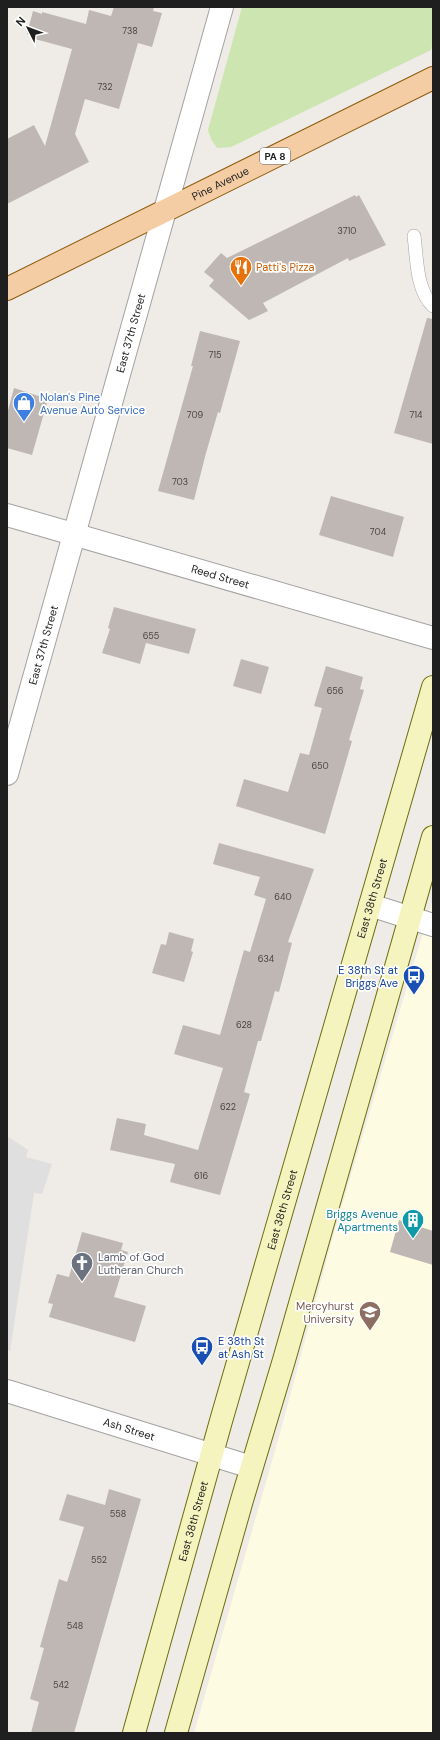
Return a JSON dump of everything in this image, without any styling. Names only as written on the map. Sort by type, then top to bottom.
[{"type":"main road","name":"Pine Avenue","points":[[7,289],[433,78]]},
{"type":"main road","name":"East 38th Street","points":[[134,1733],[212,1455],[433,687]]},
{"type":"main road","points":[[176,1733],[251,1467],[284,1360],[433,837]]},
{"type":"street","name":"East 37th Street","points":[[7,774],[73,534],[222,7]]},
{"type":"street","name":"Reed Street","points":[[7,515],[433,638]]},
{"type":"street","points":[[370,905],[433,924]]},
{"type":"street","name":"Ash Street","points":[[7,1391],[251,1467]]},
{"type":"lane","points":[[414,236],[419,279],[427,300],[433,306]]},
{"type":"shaded area","name":"Mercyhurst University","points":[[433,899],[433,1733],[194,1733],[280,1433],[334,1232]]},
{"type":"shaded area","points":[[7,1136],[28,1150],[26,1157],[52,1164],[42,1194],[34,1193],[10,1351],[7,1350]]},
{"type":"green space","points":[[242,7],[433,7],[433,41],[431,50],[231,147],[217,148],[211,139],[208,130]]},
{"type":"building","points":[[114,7],[154,7],[153,11],[162,13],[152,47],[138,43],[119,109],[85,99],[75,134],[89,162],[7,204],[7,139],[34,125],[45,146],[72,49],[35,39],[36,37],[27,34],[33,11],[86,24],[89,10],[111,16]]},
{"type":"building","points":[[355,195],[356,197],[359,195],[386,245],[349,261],[348,258],[263,303],[268,311],[249,320],[209,286],[214,280],[204,272],[221,253],[227,258]]},
{"type":"building","points":[[427,318],[433,319],[433,444],[394,433]]},
{"type":"building","points":[[200,331],[240,341],[220,413],[218,412],[206,453],[194,500],[158,491],[193,366],[191,366]]},
{"type":"building","points":[[14,388],[48,399],[32,455],[7,448],[7,414]]},
{"type":"building","points":[[331,496],[404,517],[393,557],[319,535]]},
{"type":"building","points":[[114,607],[196,629],[189,654],[146,643],[140,664],[102,653],[110,629],[108,628]]},
{"type":"building","points":[[241,659],[269,667],[261,694],[233,686]]},
{"type":"building","points":[[326,666],[363,677],[360,689],[364,690],[349,740],[352,741],[325,834],[236,806],[244,779],[288,792],[300,753],[309,755],[322,708],[314,706]]},
{"type":"building","points":[[219,843],[314,869],[288,942],[292,943],[279,992],[275,991],[261,1041],[258,1041],[244,1092],[250,1094],[220,1195],[170,1182],[175,1164],[110,1150],[117,1118],[146,1124],[144,1135],[198,1150],[223,1068],[174,1054],[183,1025],[220,1035],[244,950],[250,952],[266,899],[254,895],[260,877],[213,864]]},
{"type":"building","points":[[169,932],[194,939],[191,951],[193,952],[184,982],[152,973],[161,944],[166,945]]},
{"type":"building","name":"Briggs Avenue Apartments","points":[[399,1220],[433,1231],[433,1265],[390,1252]]},
{"type":"building","name":"Lamb of God Lutheran Church","points":[[82,1232],[123,1243],[121,1250],[128,1252],[114,1297],[146,1306],[135,1342],[49,1317],[53,1304],[48,1303],[57,1274],[69,1277]]},
{"type":"building","points":[[109,1489],[141,1499],[74,1733],[31,1733],[39,1702],[30,1699],[44,1648],[40,1647],[59,1579],[67,1582],[84,1527],[59,1520],[67,1494],[105,1505]]},
{"type":"place","name":"Patti's Pizza","points":[[241,286]]},
{"type":"place","name":"Nolan's Pine Avenue Auto Service","points":[[24,422]]},
{"type":"place","name":"E 38th St at Briggs Ave","points":[[414,996]]},
{"type":"place","name":"Briggs Avenue Apartments","points":[[413,1240]]},
{"type":"place","name":"Lamb of God Lutheran Church","points":[[82,1282]]},
{"type":"place","name":"Mercyhurst University","points":[[370,1332]]},
{"type":"place","name":"E 38th St at Ash St","points":[[202,1366]]}]
